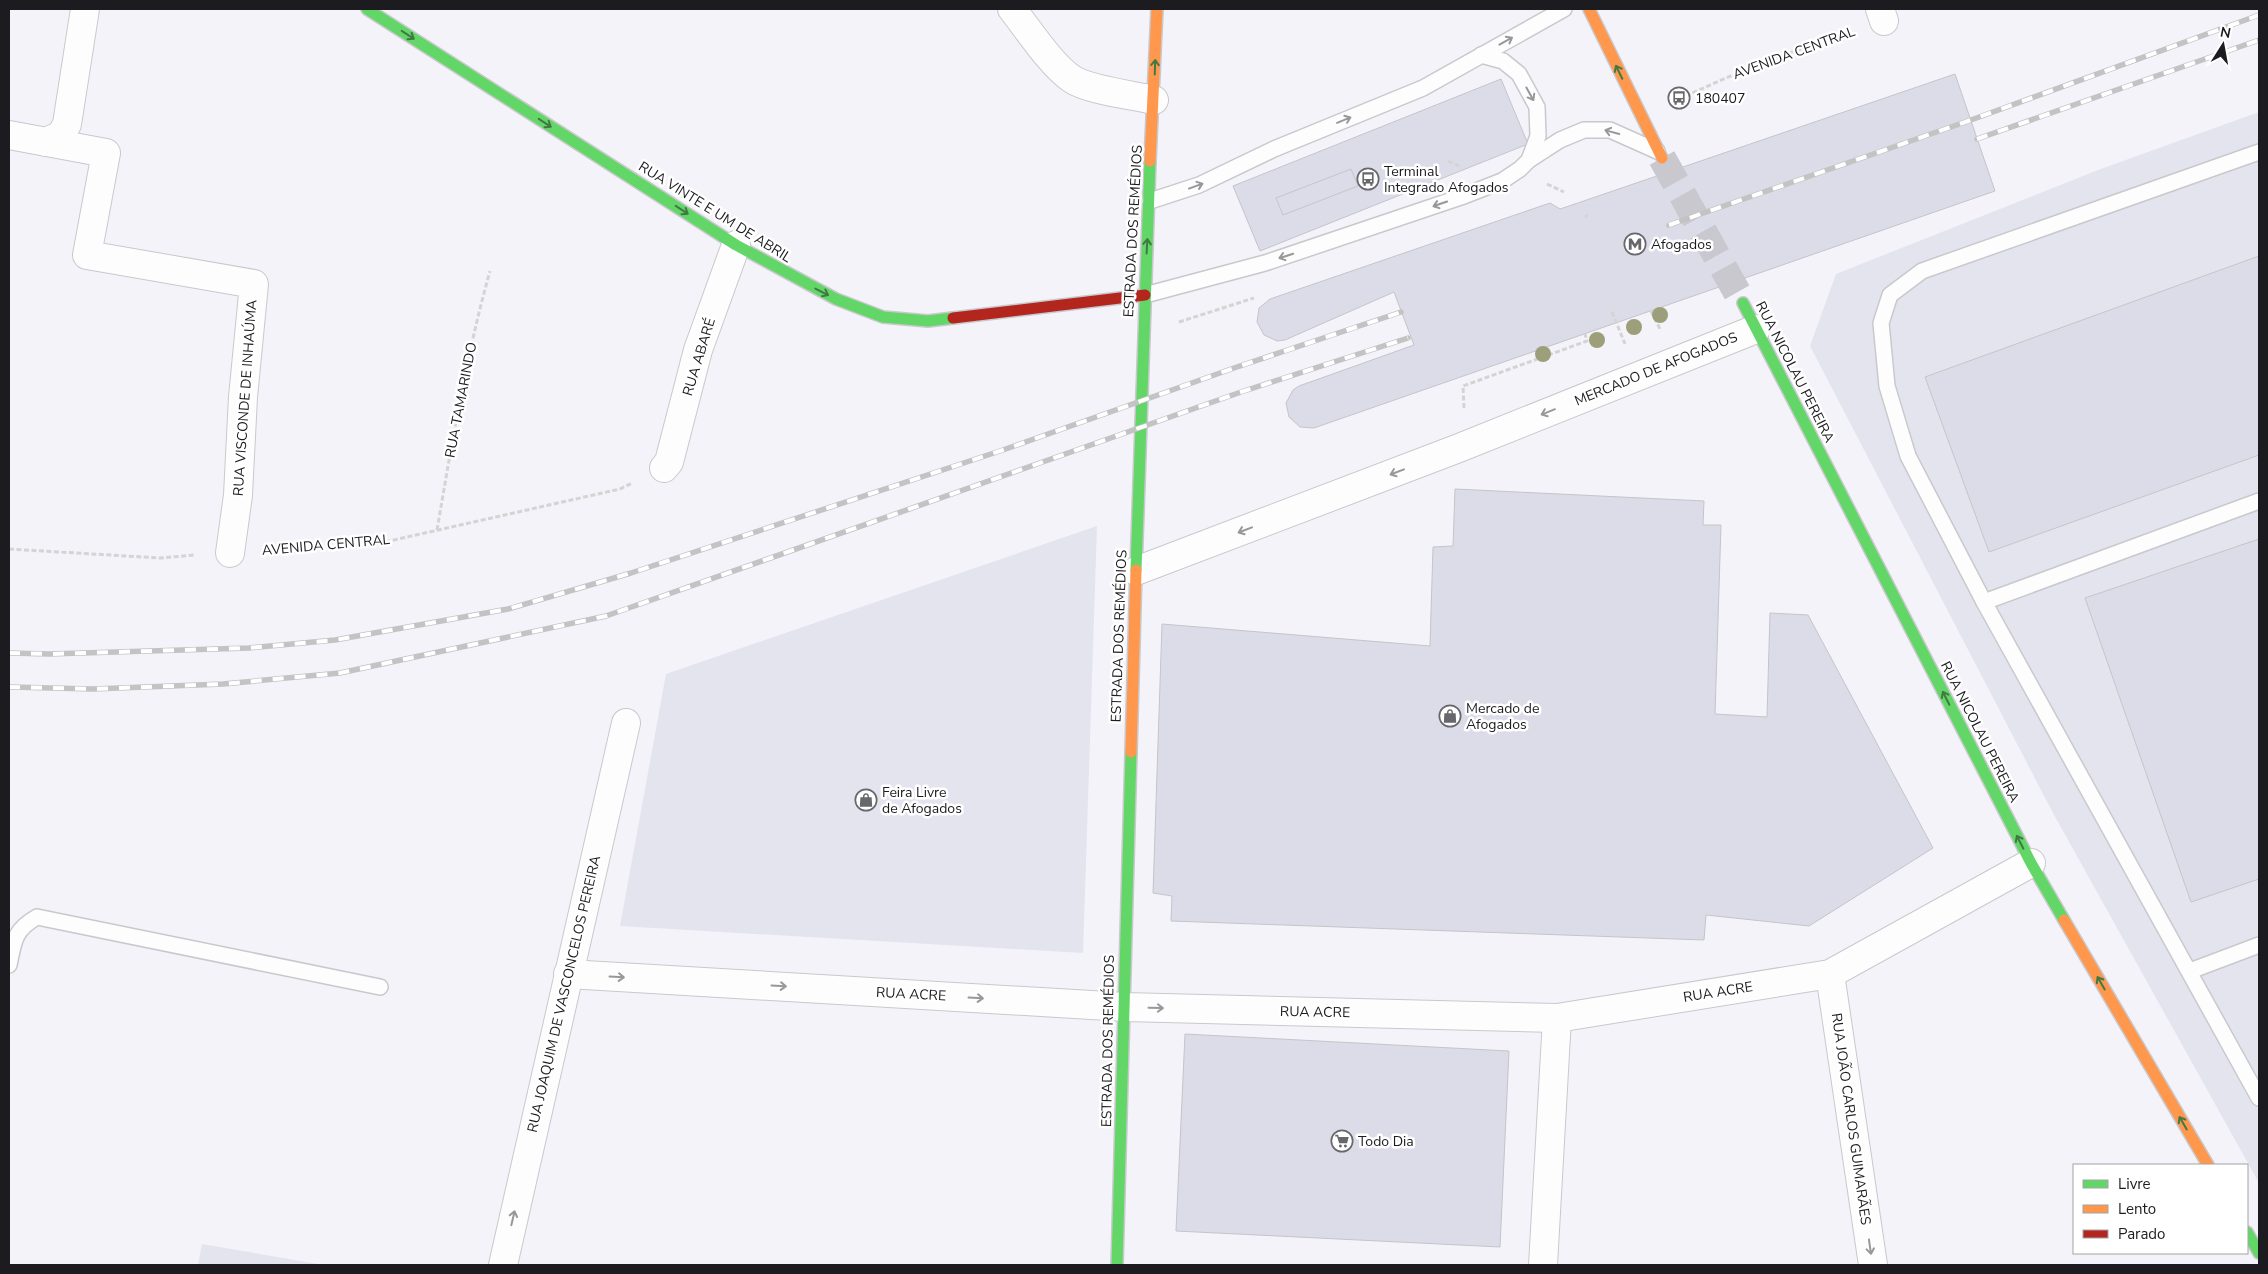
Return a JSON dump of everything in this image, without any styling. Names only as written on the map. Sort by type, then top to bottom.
[{"type":"main road","name":"RUA VINTE E UM DE ABRIL","points":[[367,9],[736,246],[836,299],[882,317],[928,320],[1145,295]]},
{"type":"main road","name":"ESTRADA DOS REMÉDIOS","points":[[1117,1265],[1143,329],[1157,9]]},
{"type":"main road","points":[[1589,9],[1659,155]]},
{"type":"main road","name":"RUA NICOLAU PEREIRA","points":[[1742,303],[2031,863],[2207,1164]]},
{"type":"main road","points":[[2248,1234],[2259,1253]]},
{"type":"street","points":[[46,142],[61,135],[67,124],[85,9]]},
{"type":"street","points":[[1012,9],[1060,69],[1073,80],[1089,86],[1154,100]]},
{"type":"street","name":"RUA VISCONDE DE INHAÚMA","points":[[9,135],[106,154],[87,255],[254,284],[243,397],[238,495],[230,553]]},
{"type":"street","name":"RUA ABARÉ","points":[[664,468],[669,462],[698,350],[736,246]]},
{"type":"street","name":"MERCADO DE AFOGADOS","points":[[1136,571],[1450,452],[1756,329]]},
{"type":"street","name":"RUA JOAQUIM DE VASCONCELOS PEREIRA","points":[[503,1265],[626,723]]},
{"type":"street","name":"RUA ACRE","points":[[568,974],[1125,1007],[1557,1018],[1830,974],[2031,863]]},
{"type":"street","name":"RUA JOÃO CARLOS GUIMARÃES","points":[[1830,974],[1873,1265]]},
{"type":"street","points":[[1542,1265],[1557,1018]]},
{"type":"lane","points":[[1150,201],[1199,186],[1274,149],[1423,88],[1564,9]]},
{"type":"lane","points":[[1481,55],[1503,62],[1519,74],[1538,107],[1538,136],[1529,160]]},
{"type":"lane","points":[[1145,295],[1265,263],[1461,197],[1502,181],[1520,170],[1529,160],[1560,140],[1584,130],[1610,130],[1659,155]]},
{"type":"lane","points":[[2259,152],[1922,270],[1890,296],[1881,323],[1887,386],[1908,456],[1984,602],[2259,1098]]},
{"type":"lane","points":[[1984,602],[2259,501]]},
{"type":"lane","points":[[9,965],[15,937],[24,925],[37,917],[380,987]]},
{"type":"lane","points":[[2190,971],[2259,945]]},
{"type":"path","name":"AVENIDA CENTRAL","points":[[1641,115],[1762,62],[1882,15]]},
{"type":"path","name":"RUA TAMARINDO","points":[[437,530],[469,355],[490,271]]},
{"type":"path","points":[[1143,329],[1190,320],[1245,301]]},
{"type":"path","points":[[1612,312],[1617,323]]},
{"type":"path","points":[[1463,386],[1587,341],[1585,334]]},
{"type":"path","name":"AVENIDA CENTRAL","points":[[9,549],[160,558],[376,544],[620,489],[664,468]]},
{"type":"shaded area","points":[[2259,112],[2259,1183],[2053,813],[1810,346],[1836,274],[2098,170]]},
{"type":"shaded area","name":"Feira Livre de Afogados","points":[[1097,526],[1083,953],[620,926],[666,674]]},
{"type":"shaded area","points":[[202,1244],[324,1265],[198,1265]]},
{"type":"building","name":"Afogados","points":[[1955,74],[1995,191],[1314,428],[1300,427],[1289,417],[1286,403],[1293,390],[1299,386],[1414,345],[1394,292],[1285,340],[1277,341],[1264,335],[1257,322],[1259,308],[1270,299],[1550,203],[1560,209]]},
{"type":"building","points":[[1501,79],[1528,144],[1260,251],[1233,186]]},
{"type":"building","points":[[1351,169],[1358,186],[1283,215],[1276,198]]},
{"type":"building","points":[[2259,256],[2259,455],[1989,552],[1925,377]]},
{"type":"building","name":"Mercado de Afogados","points":[[1455,489],[1704,501],[1703,525],[1721,525],[1715,714],[1767,717],[1770,613],[1808,615],[1933,848],[1809,926],[1706,915],[1704,940],[1171,921],[1172,896],[1153,893],[1162,624],[1430,646],[1433,547],[1453,546]]},
{"type":"building","points":[[2259,539],[2259,879],[2191,902],[2085,598]]},
{"type":"building","name":"Todo Dia","points":[[1185,1034],[1509,1051],[1500,1247],[1176,1231]]},
{"type":"tunnel","points":[[1662,158],[1743,303]]},
{"type":"railway","points":[[1669,225],[1971,120],[2259,15]]},
{"type":"railway","points":[[1977,139],[2259,40]]},
{"type":"railway","points":[[9,653],[49,654],[249,648],[335,640],[508,609],[631,573],[1003,450],[1234,368],[1401,312]]},
{"type":"railway","points":[[9,687],[93,689],[223,684],[340,673],[606,616],[1241,392],[1408,338]]},
{"type":"traffic: fast","points":[[367,9],[736,245],[836,299],[883,317],[928,321],[953,318]]},
{"type":"traffic: fast","points":[[1136,570],[1150,161]]},
{"type":"traffic: fast","points":[[1743,303],[2031,863],[2064,920]]},
{"type":"traffic: fast","points":[[1117,1265],[1131,752]]},
{"type":"traffic: fast","points":[[2248,1234],[2259,1253]]},
{"type":"traffic: slow","points":[[1150,161],[1157,9]]},
{"type":"traffic: slow","points":[[1589,9],[1662,158]]},
{"type":"traffic: slow","points":[[1131,752],[1136,570]]},
{"type":"traffic: slow","points":[[2064,920],[2207,1164]]},
{"type":"traffic: jam","points":[[953,318],[1145,295]]},
{"type":"place","name":"180407","points":[[1679,98]]},
{"type":"place","name":"Terminal Integrado Afogados","points":[[1368,179]]},
{"type":"place","name":"Afogados","points":[[1635,244]]},
{"type":"place","name":"Mercado de Afogados","points":[[1450,716]]},
{"type":"place","name":"Feira Livre de Afogados","points":[[866,800]]},
{"type":"place","name":"Todo Dia","points":[[1342,1141]]}]
